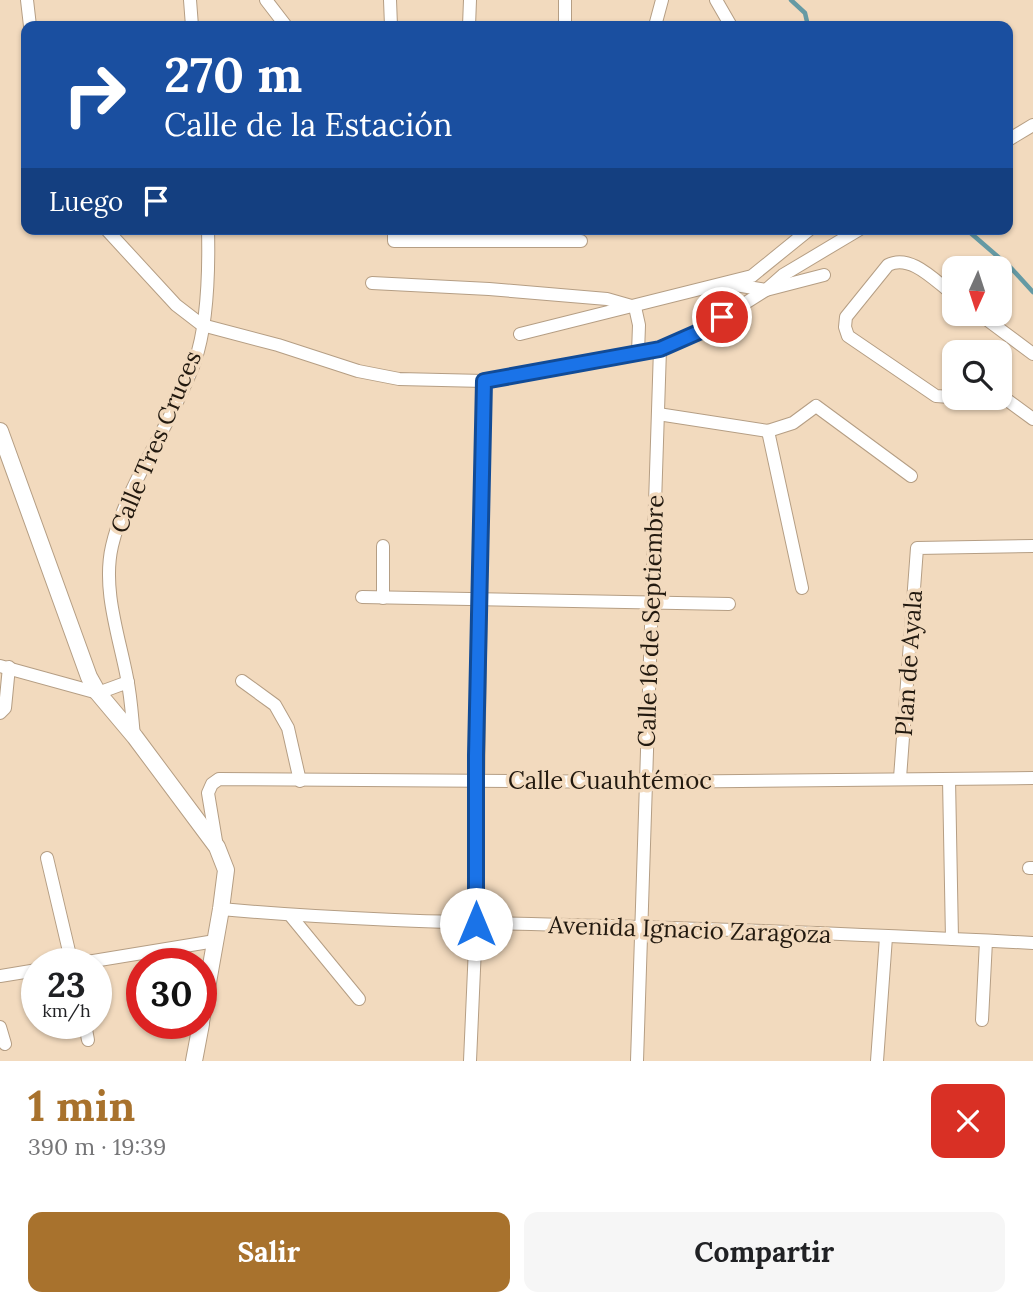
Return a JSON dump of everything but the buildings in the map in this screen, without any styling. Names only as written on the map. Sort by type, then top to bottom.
[{"type":"street","points":[[27,0],[29,21]]},
{"type":"street","points":[[190,0],[192,21]]},
{"type":"street","points":[[266,0],[282,21]]},
{"type":"street","points":[[390,0],[391,21]]},
{"type":"street","points":[[469,21],[470,0]]},
{"type":"street","points":[[565,0],[565,21]]},
{"type":"street","points":[[656,21],[662,0]]},
{"type":"street","points":[[716,0],[727,21]]},
{"type":"street","points":[[1013,137],[1033,125]]},
{"type":"street","points":[[112,235],[176,305],[202,325],[278,345],[358,371],[400,379],[484,381],[660,349],[701,331],[766,290],[783,275],[850,235]]},
{"type":"street","name":"Calle Tres Cruces","points":[[135,737],[128,682],[112,603],[109,574],[112,548],[120,519],[195,360],[207,293],[208,235]]},
{"type":"street","points":[[394,235],[487,235]]},
{"type":"street","points":[[520,334],[752,276],[803,235]]},
{"type":"street","points":[[942,287],[908,262],[897,261],[888,265],[846,317],[845,327],[848,336],[936,396],[942,396]]},
{"type":"street","points":[[727,283],[766,290],[824,275]]},
{"type":"street","points":[[372,283],[594,298],[635,307]]},
{"type":"street","points":[[635,307],[639,325],[638,353]]},
{"type":"street","points":[[995,326],[1033,354]]},
{"type":"street","name":"Calle 16 de Septiembre","points":[[637,1061],[660,349]]},
{"type":"street","points":[[470,1061],[476,924],[476,781],[484,381]]},
{"type":"street","points":[[1012,404],[1033,419]]},
{"type":"street","points":[[658,414],[768,431],[793,423],[816,406],[911,476]]},
{"type":"street","name":"Calle Tres Cruces","points":[[0,431],[89,677],[98,693],[135,737],[217,848],[226,870],[214,948]]},
{"type":"street","points":[[768,431],[802,588]]},
{"type":"street","name":"Plan de Ayala","points":[[900,778],[917,548],[1033,546]]},
{"type":"street","points":[[383,547],[383,598]]},
{"type":"street","points":[[362,597],[729,604]]},
{"type":"street","points":[[0,713],[5,708],[5,667],[98,693],[128,682]]},
{"type":"street","points":[[242,681],[275,705],[288,728],[300,781]]},
{"type":"street","name":"Calle Cuauhtémoc","points":[[217,848],[208,793],[212,784],[219,779],[646,782],[1033,778]]},
{"type":"street","points":[[949,779],[952,939]]},
{"type":"street","points":[[194,817],[211,807]]},
{"type":"street","points":[[47,858],[69,948]]},
{"type":"street","name":"Avenida Ignacio Zaragoza","points":[[222,909],[476,924],[642,927],[1033,943]]},
{"type":"street","points":[[290,915],[359,999]]},
{"type":"street","points":[[877,1061],[886,937]]},
{"type":"street","points":[[112,958],[215,941]]},
{"type":"street","points":[[982,1020],[986,941]]},
{"type":"street","points":[[0,976],[21,973]]},
{"type":"street","points":[[0,1027],[5,1044]]},
{"type":"street","name":"Calle Tres Cruces","points":[[194,1061],[198,1039]]},
{"type":"waterway","points":[[791,0],[805,13],[807,21]]},
{"type":"waterway","points":[[973,235],[1011,268],[1033,292]]},
{"type":"route","points":[[476,924],[476,755],[484,381],[660,349],[701,331],[722,317]]}]
